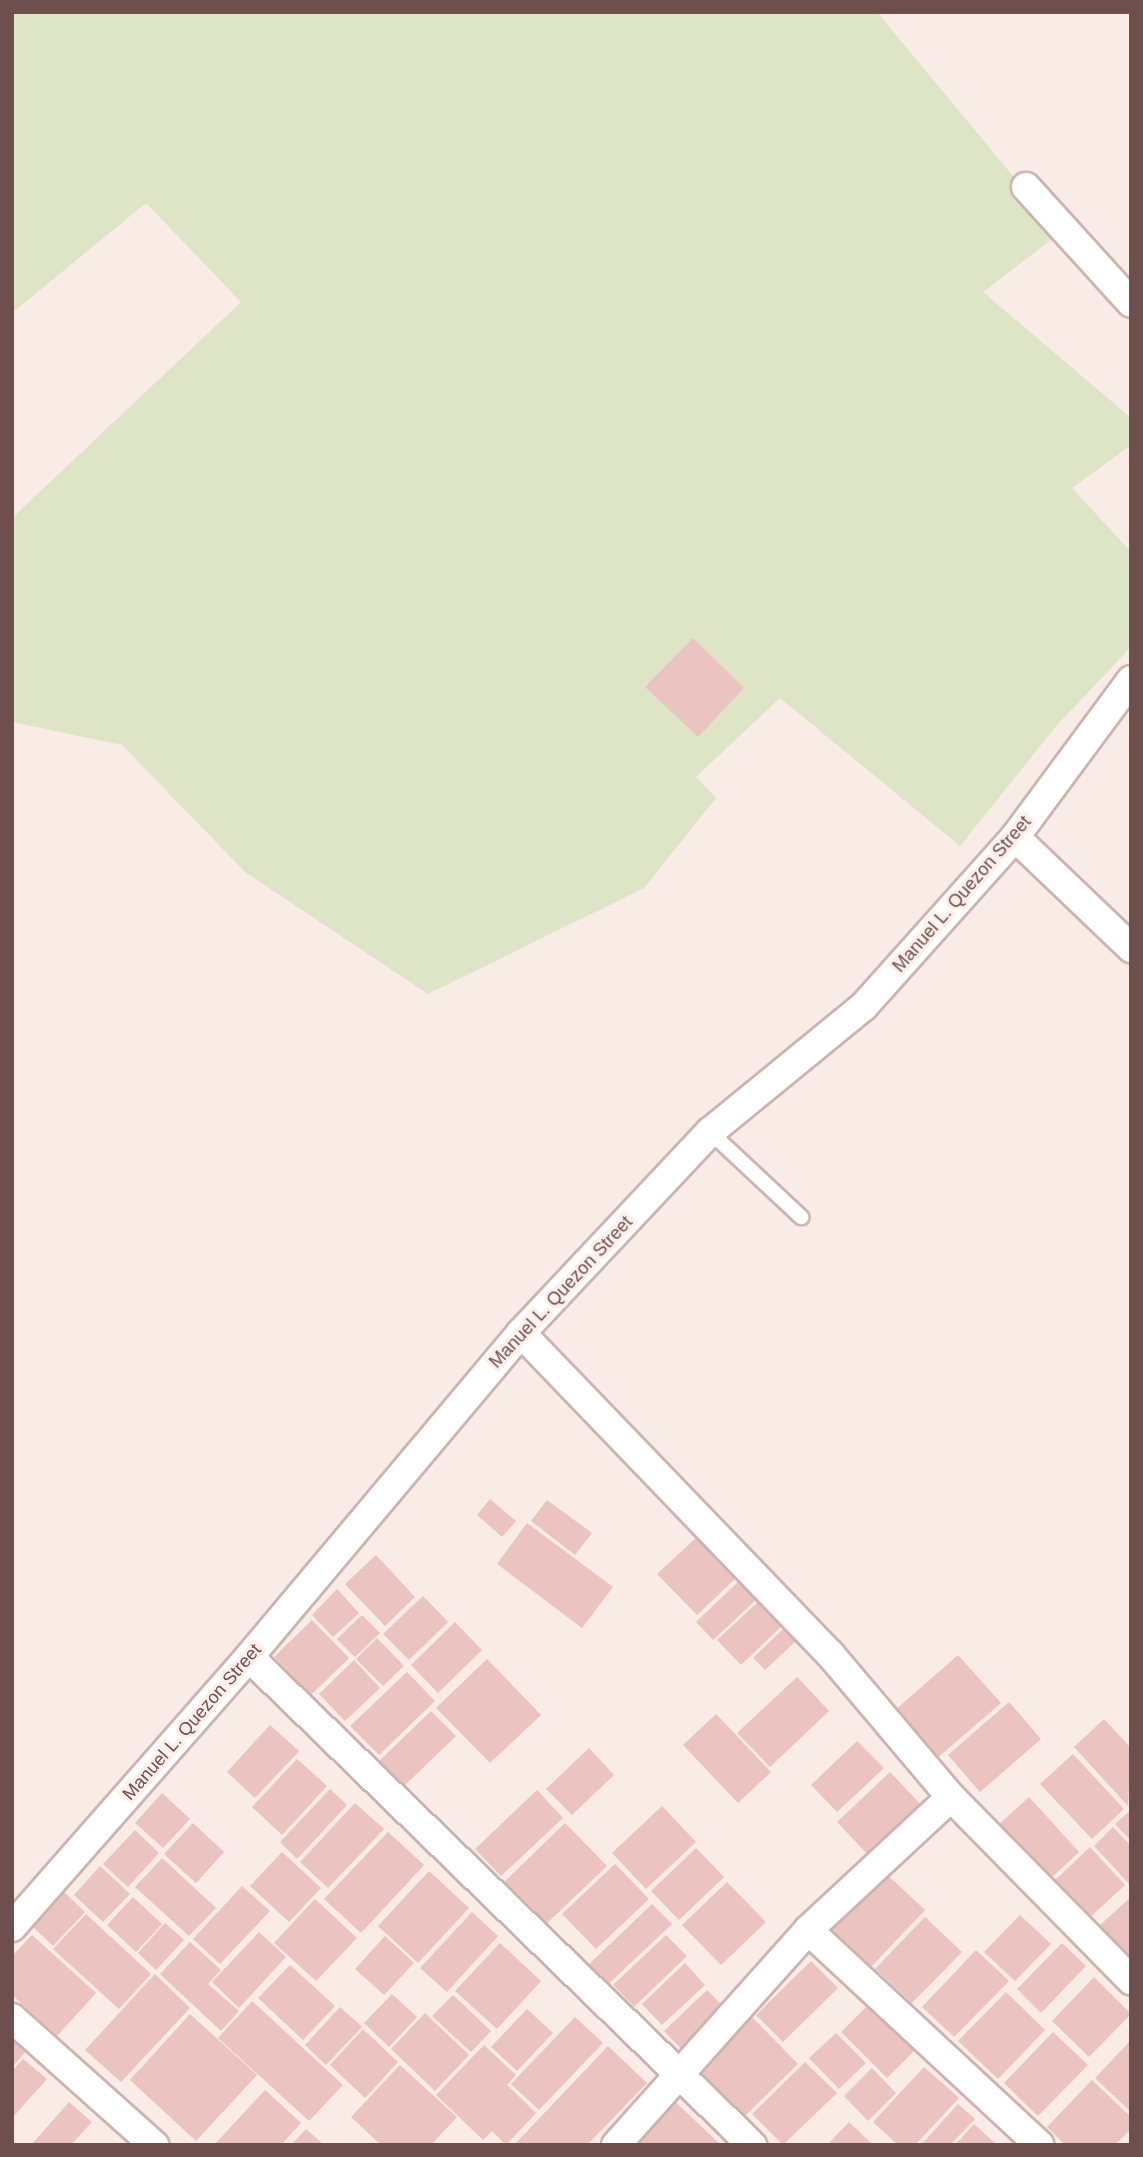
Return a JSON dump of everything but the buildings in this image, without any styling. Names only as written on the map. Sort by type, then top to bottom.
[{"type":"street","points":[[1026,187],[1131,303]]},
{"type":"street","name":"Manuel L. Quezon Street","points":[[12,1927],[249,1657],[521,1333],[710,1132],[864,1006],[1014,837],[1131,680]]},
{"type":"street","points":[[1014,837],[1131,948]]},
{"type":"street","points":[[521,1333],[830,1654],[951,1797],[1131,1980]]},
{"type":"street","points":[[249,1657],[752,2145]]},
{"type":"street","points":[[617,2145],[808,1930],[951,1797]]},
{"type":"street","points":[[808,1930],[1039,2145]]},
{"type":"street","points":[[12,2018],[154,2145]]},
{"type":"lane","points":[[710,1132],[801,1217]]},
{"type":"green space","points":[[12,12],[877,12],[1060,233],[983,292],[1131,418],[1131,445],[1072,488],[1131,552],[1131,647],[1057,725],[960,846],[780,698],[696,777],[716,798],[644,888],[428,994],[245,872],[122,745],[12,722],[12,518],[241,302],[146,203],[12,313]]}]
